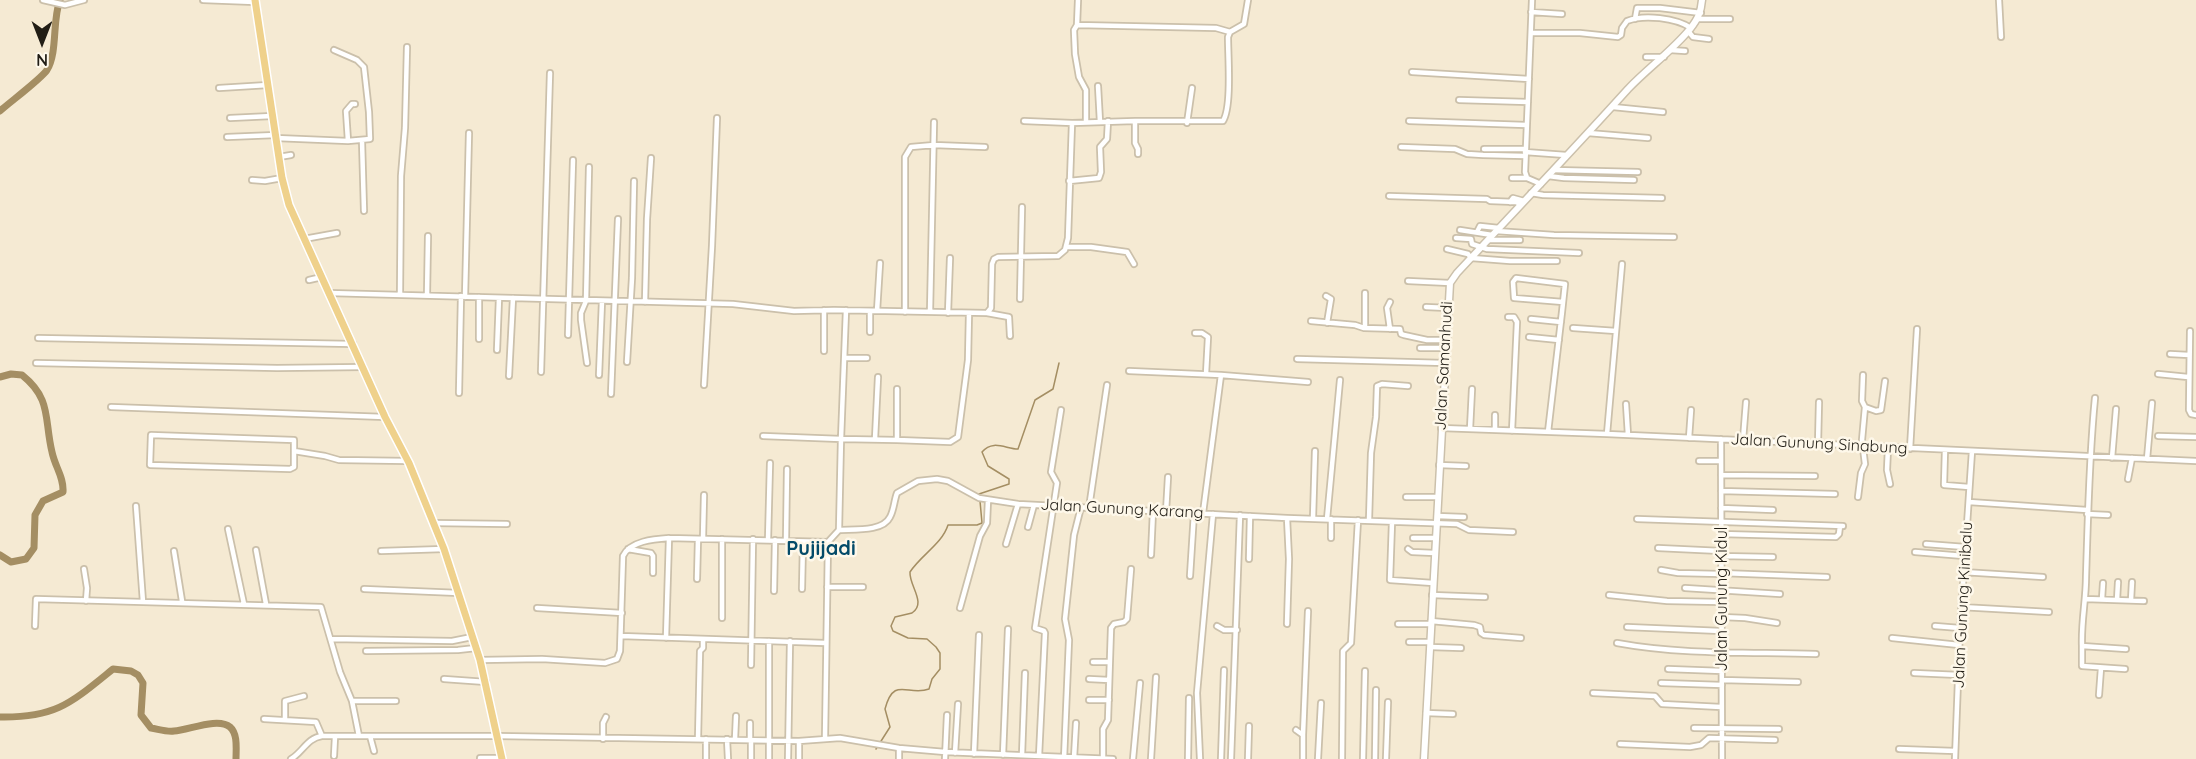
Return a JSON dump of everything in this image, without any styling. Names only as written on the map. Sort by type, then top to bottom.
[{"type":"main road","points":[[255,1],[282,178],[289,205],[385,417],[408,461],[434,523],[480,660],[502,758]]},
{"type":"street","points":[[44,0],[65,6],[84,0]]},
{"type":"street","points":[[203,0],[255,1]]},
{"type":"street","points":[[1078,0],[1077,25],[1074,30],[1075,54],[1078,77],[1086,90],[1086,122]]},
{"type":"street","points":[[1077,25],[1215,28],[1230,32],[1244,24],[1248,0]]},
{"type":"street","points":[[1527,178],[1525,153],[1532,0]]},
{"type":"street","name":"Jalan Samanhudi","points":[[1424,759],[1450,283],[1629,88],[1690,30],[1699,16],[1702,0]]},
{"type":"street","points":[[1999,0],[2001,37]]},
{"type":"street","points":[[1635,19],[1636,8],[1669,9],[1699,16],[1730,19]]},
{"type":"street","points":[[1531,12],[1562,14]]},
{"type":"street","points":[[1531,33],[1618,37],[1627,21],[1635,19],[1668,20],[1684,23],[1693,37],[1709,39]]},
{"type":"street","points":[[1024,121],[1222,123],[1225,119],[1230,32]]},
{"type":"street","points":[[400,294],[401,176],[405,128],[406,46]]},
{"type":"street","points":[[227,137],[368,140],[370,136],[364,67],[357,60],[334,50]]},
{"type":"street","points":[[1670,50],[1685,51]]},
{"type":"street","points":[[1646,57],[1664,57]]},
{"type":"street","points":[[1412,72],[1529,79]]},
{"type":"street","points":[[542,372],[550,73]]},
{"type":"street","points":[[219,88],[268,85]]},
{"type":"street","points":[[1098,86],[1100,122]]},
{"type":"street","points":[[1187,123],[1192,88]]},
{"type":"street","points":[[1459,100],[1528,102]]},
{"type":"street","points":[[348,141],[346,111],[352,104],[355,104]]},
{"type":"street","points":[[1613,107],[1664,112]]},
{"type":"street","points":[[230,118],[272,116]]},
{"type":"street","points":[[704,385],[710,304],[717,118]]},
{"type":"street","points":[[1135,121],[1135,143],[1138,154]]},
{"type":"street","points":[[1408,121],[1526,125]]},
{"type":"street","points":[[930,312],[934,122]]},
{"type":"street","points":[[1069,181],[1099,178],[1101,172],[1100,147],[1107,139],[1108,122]]},
{"type":"street","points":[[987,313],[991,308],[993,261],[998,257],[1058,256],[1064,252],[1072,123]]},
{"type":"street","points":[[459,393],[469,133]]},
{"type":"street","points":[[1588,133],[1648,138]]},
{"type":"street","points":[[362,141],[364,211]]},
{"type":"street","points":[[905,312],[905,157],[911,147],[934,145],[985,147]]},
{"type":"street","points":[[1401,147],[1455,149],[1467,154],[1483,155],[1525,153]]},
{"type":"street","points":[[1484,149],[1566,155]]},
{"type":"street","points":[[279,157],[291,155]]},
{"type":"street","points":[[645,302],[651,158]]},
{"type":"street","points":[[567,335],[573,160]]},
{"type":"street","points":[[587,363],[583,348],[581,320],[586,301],[589,167]]},
{"type":"street","points":[[1553,170],[1638,172]]},
{"type":"street","points":[[1548,176],[1634,180]]},
{"type":"street","points":[[252,180],[265,181],[282,178]]},
{"type":"street","points":[[1512,178],[1527,178],[1541,184]]},
{"type":"street","points":[[627,362],[634,181]]},
{"type":"street","points":[[1531,193],[1662,198]]},
{"type":"street","points":[[1389,196],[1522,202]]},
{"type":"street","points":[[1020,299],[1022,207]]},
{"type":"street","points":[[611,394],[618,219]]},
{"type":"street","points":[[1477,232],[1482,226],[1494,233],[1520,240]]},
{"type":"street","points":[[1460,230],[1554,235],[1674,237]]},
{"type":"street","points":[[304,238],[337,233]]},
{"type":"street","points":[[427,295],[428,236]]},
{"type":"street","points":[[1456,238],[1471,239],[1472,244],[1480,248],[1579,253]]},
{"type":"street","points":[[1066,247],[1091,247],[1126,252],[1134,264]]},
{"type":"street","points":[[1447,249],[1468,254],[1471,258],[1557,261]]},
{"type":"street","points":[[948,313],[950,258]]},
{"type":"street","points":[[877,311],[880,263]]},
{"type":"street","points":[[1607,434],[1622,264]]},
{"type":"street","points":[[309,280],[322,277]]},
{"type":"street","points":[[1548,432],[1561,322],[1563,302],[1564,283],[1516,278],[1513,282],[1514,298],[1563,302]]},
{"type":"street","points":[[1408,281],[1450,283]]},
{"type":"street","points":[[329,293],[743,305],[775,310],[987,313],[1009,317],[1010,336]]},
{"type":"street","points":[[1365,293],[1365,328]]},
{"type":"street","points":[[1326,296],[1331,299],[1327,323]]},
{"type":"street","points":[[479,297],[479,339]]},
{"type":"street","points":[[497,350],[499,298]]},
{"type":"street","points":[[510,376],[513,298]]},
{"type":"street","points":[[599,375],[602,302]]},
{"type":"street","points":[[1390,302],[1387,308],[1390,329]]},
{"type":"street","points":[[1426,307],[1448,309]]},
{"type":"street","points":[[824,310],[824,351]]},
{"type":"street","points":[[825,738],[828,542],[839,530],[846,310]]},
{"type":"street","points":[[870,311],[870,332]]},
{"type":"street","points":[[763,436],[950,442],[958,437],[968,360],[969,313]]},
{"type":"street","points":[[1508,317],[1514,317],[1517,322],[1512,431]]},
{"type":"street","points":[[1531,319],[1561,322]]},
{"type":"street","points":[[1311,321],[1365,328],[1400,329],[1404,336],[1426,340],[1446,340]]},
{"type":"street","points":[[1574,328],[1616,331]]},
{"type":"street","points":[[1910,449],[1917,329]]},
{"type":"street","points":[[2190,331],[2188,389],[2193,390],[2189,412],[2196,415]]},
{"type":"street","points":[[1195,333],[1202,333],[1208,337],[1206,374]]},
{"type":"street","points":[[1529,337],[1559,340]]},
{"type":"street","points":[[38,338],[353,344]]},
{"type":"street","points":[[1420,348],[1446,348]]},
{"type":"street","points":[[2170,354],[2189,355]]},
{"type":"street","points":[[845,358],[867,358]]},
{"type":"street","points":[[1297,358],[1445,363]]},
{"type":"street","points":[[36,363],[288,368],[363,367]]},
{"type":"street","points":[[1129,371],[1308,382]]},
{"type":"street","points":[[2158,374],[2188,377]]},
{"type":"street","points":[[1203,513],[1221,375]]},
{"type":"street","points":[[1863,375],[1862,401],[1866,407],[1876,411],[1881,410],[1885,381]]},
{"type":"street","points":[[875,440],[878,377]]},
{"type":"street","points":[[1331,538],[1330,519],[1340,380]]},
{"type":"street","points":[[1370,520],[1371,453],[1377,386],[1382,384],[1408,386]]},
{"type":"street","points":[[1089,508],[1107,385]]},
{"type":"street","points":[[897,389],[897,440]]},
{"type":"street","points":[[1470,429],[1472,389]]},
{"type":"street","points":[[2095,398],[2089,456],[2085,598],[2081,624],[2082,666],[2125,669]]},
{"type":"street","points":[[1743,441],[1746,402]]},
{"type":"street","points":[[1818,444],[1819,402]]},
{"type":"street","points":[[2147,459],[2152,403]]},
{"type":"street","points":[[1626,404],[1628,435]]},
{"type":"street","points":[[111,407],[385,417]]},
{"type":"street","points":[[1858,496],[1860,475],[1865,465],[1863,447],[1866,407]]},
{"type":"street","points":[[2112,458],[2116,409]]},
{"type":"street","points":[[1039,758],[1045,633],[1035,628],[1057,483],[1051,472],[1061,410]]},
{"type":"street","points":[[1689,438],[1691,410]]},
{"type":"street","points":[[1495,415],[1495,430]]},
{"type":"street","name":"Jalan Gunung Sinabung","points":[[1441,429],[1607,434],[2196,461]]},
{"type":"street","points":[[151,435],[294,440],[294,451],[294,467],[290,469],[150,465],[151,435]]},
{"type":"street","points":[[2158,436],[2196,437]]},
{"type":"street","name":"Jalan Gunung Kidul","points":[[1721,439],[1722,759]]},
{"type":"street","points":[[1888,448],[1887,470],[1890,484]]},
{"type":"street","points":[[1945,450],[1944,485],[1969,487]]},
{"type":"street","points":[[294,451],[339,460],[408,461]]},
{"type":"street","points":[[1313,518],[1316,451]]},
{"type":"street","name":"Jalan Gunung Kinibalu","points":[[1955,759],[1961,607],[1972,452]]},
{"type":"street","points":[[2128,478],[2132,458]]},
{"type":"street","points":[[1699,461],[1721,461]]},
{"type":"street","points":[[768,540],[770,464]]},
{"type":"street","points":[[1439,465],[1466,466]]},
{"type":"street","points":[[786,541],[787,469]]},
{"type":"street","points":[[1721,475],[1815,476]]},
{"type":"street","points":[[1166,512],[1168,477]]},
{"type":"street","name":"Jalan Gunung Karang","points":[[839,530],[875,527],[885,523],[891,516],[897,493],[909,485],[924,480],[948,481],[975,497],[1018,504],[1287,518],[1392,522],[1436,520]]},
{"type":"street","points":[[1721,491],[1835,494]]},
{"type":"street","points":[[697,579],[704,495]]},
{"type":"street","points":[[1406,497],[1438,497]]},
{"type":"street","points":[[960,608],[980,536],[987,524],[985,500]]},
{"type":"street","points":[[1969,502],[2108,515]]},
{"type":"street","points":[[1006,544],[1018,504]]},
{"type":"street","points":[[1028,527],[1034,505]]},
{"type":"street","points":[[136,506],[143,602]]},
{"type":"street","points":[[1064,758],[1069,640],[1065,619],[1074,535],[1081,507]]},
{"type":"street","points":[[1721,508],[1773,510]]},
{"type":"street","points":[[1151,555],[1153,511]]},
{"type":"street","points":[[1190,576],[1194,513]]},
{"type":"street","points":[[1200,759],[1197,693],[1213,514]]},
{"type":"street","points":[[1230,759],[1240,515]]},
{"type":"street","points":[[1249,559],[1250,516]]},
{"type":"street","points":[[1436,520],[1464,517]]},
{"type":"street","points":[[1287,518],[1289,559],[1287,624]]},
{"type":"street","points":[[1637,519],[1841,526],[1836,537],[1721,534]]},
{"type":"street","points":[[1342,759],[1343,651],[1350,643],[1358,520]]},
{"type":"street","points":[[1436,520],[1457,524],[1469,530],[1513,532]]},
{"type":"street","points":[[1392,522],[1390,580],[1433,583]]},
{"type":"street","points":[[434,523],[507,524]]},
{"type":"street","points":[[228,529],[244,604]]},
{"type":"street","points":[[480,660],[539,659],[613,662],[619,656],[621,636],[623,556],[628,549],[648,541],[669,538],[828,542]]},
{"type":"street","points":[[666,638],[669,538]]},
{"type":"street","points":[[1413,538],[1435,538]]},
{"type":"street","points":[[722,539],[722,618]]},
{"type":"street","points":[[751,665],[753,539]]},
{"type":"street","points":[[774,591],[775,540]]},
{"type":"street","points":[[802,589],[803,542]]},
{"type":"street","points":[[1926,544],[1965,547]]},
{"type":"street","points":[[1658,548],[1773,557]]},
{"type":"street","points":[[381,550],[444,549]]},
{"type":"street","points":[[628,549],[652,554],[653,573]]},
{"type":"street","points":[[1408,549],[1412,552],[1435,553]]},
{"type":"street","points":[[256,550],[266,604]]},
{"type":"street","points":[[174,551],[182,602]]},
{"type":"street","points":[[1915,552],[1964,556]]},
{"type":"street","points":[[84,569],[87,588],[86,601]]},
{"type":"street","points":[[1103,759],[1103,729],[1108,720],[1112,626],[1115,623],[1124,622],[1127,618],[1131,569]]},
{"type":"street","points":[[1662,570],[1678,573],[1827,578]]},
{"type":"street","points":[[1963,572],[2043,577]]},
{"type":"street","points":[[2117,600],[2118,582]]},
{"type":"street","points":[[2131,600],[2132,582]]},
{"type":"street","points":[[2102,599],[2103,583]]},
{"type":"street","points":[[827,587],[863,587]]},
{"type":"street","points":[[1685,588],[1714,588],[1721,592],[1780,594]]},
{"type":"street","points":[[364,589],[459,593]]},
{"type":"street","points":[[1432,595],[1485,597]]},
{"type":"street","points":[[1609,595],[1667,601],[1721,602]]},
{"type":"street","points":[[35,626],[36,598],[321,607],[340,672],[352,701],[359,736]]},
{"type":"street","points":[[2085,598],[2144,601]]},
{"type":"street","points":[[1961,607],[2049,612]]},
{"type":"street","points":[[537,608],[622,613]]},
{"type":"street","points":[[1303,759],[1302,735],[1308,611]]},
{"type":"street","points":[[1722,617],[1777,623]]},
{"type":"street","points":[[1398,624],[1474,625],[1479,627],[1484,635],[1521,638]]},
{"type":"street","points":[[1217,626],[1224,630],[1237,630]]},
{"type":"street","points":[[1935,626],[1960,628]]},
{"type":"street","points":[[1627,627],[1721,631]]},
{"type":"street","points":[[1000,756],[1008,629]]},
{"type":"street","points":[[972,756],[979,634]]},
{"type":"street","points":[[621,636],[825,643]]},
{"type":"street","points":[[332,639],[452,641],[472,637]]},
{"type":"street","points":[[1892,638],[1959,645]]},
{"type":"street","points":[[698,739],[700,651],[704,640]]},
{"type":"street","points":[[769,641],[770,759]]},
{"type":"street","points":[[788,759],[790,641]]},
{"type":"street","points":[[1409,642],[1461,648]]},
{"type":"street","points":[[1617,643],[1641,647],[1721,652],[1816,654]]},
{"type":"street","points":[[2082,646],[2126,649]]},
{"type":"street","points":[[366,651],[476,648]]},
{"type":"street","points":[[1094,662],[1110,662]]},
{"type":"street","points":[[2099,695],[2101,668]]},
{"type":"street","points":[[1668,669],[1722,671]]},
{"type":"street","points":[[1221,759],[1224,670]]},
{"type":"street","points":[[1363,759],[1365,671]]},
{"type":"street","points":[[1023,755],[1025,673]]},
{"type":"street","points":[[1914,673],[1959,675]]},
{"type":"street","points":[[1151,759],[1155,677]]},
{"type":"street","points":[[444,679],[486,682]]},
{"type":"street","points":[[1089,679],[1109,680]]},
{"type":"street","points":[[1661,683],[1798,682]]},
{"type":"street","points":[[1133,759],[1140,683]]},
{"type":"street","points":[[1375,759],[1376,690]]},
{"type":"street","points":[[1593,693],[1655,696],[1662,704],[1721,707]]},
{"type":"street","points":[[285,719],[285,701],[304,696]]},
{"type":"street","points":[[1188,759],[1189,698]]},
{"type":"street","points":[[1089,700],[1108,700]]},
{"type":"street","points":[[352,701],[396,701]]},
{"type":"street","points":[[1386,759],[1388,702]]},
{"type":"street","points":[[1318,759],[1321,703]]},
{"type":"street","points":[[955,753],[958,704]]},
{"type":"street","points":[[1426,712],[1453,714]]},
{"type":"street","points":[[945,759],[947,715]]},
{"type":"street","points":[[735,739],[736,716]]},
{"type":"street","points":[[603,739],[603,723],[606,717]]},
{"type":"street","points":[[264,719],[316,722],[322,736]]},
{"type":"street","points":[[750,723],[751,759]]},
{"type":"street","points":[[1074,758],[1076,723]]},
{"type":"street","points":[[1248,759],[1249,726]]},
{"type":"street","points":[[1694,728],[1779,729]]},
{"type":"street","points":[[1296,730],[1302,735]]},
{"type":"street","points":[[291,759],[299,754],[312,739],[322,736],[498,736],[799,741],[825,738],[850,739],[899,748],[972,756],[1023,755],[1039,758],[1113,759]]},
{"type":"street","points":[[370,736],[374,751]]},
{"type":"street","points":[[334,756],[335,737]]},
{"type":"street","points":[[1620,744],[1690,747],[1701,745],[1709,738],[1775,740]]},
{"type":"street","points":[[706,739],[706,759]]},
{"type":"street","points":[[728,739],[728,759]]},
{"type":"street","points":[[799,741],[799,759]]},
{"type":"street","points":[[899,748],[899,759]]},
{"type":"street","points":[[1899,749],[1955,751]]},
{"type":"street","points":[[480,758],[502,758]]},
{"type":"waterway","points":[[0,111],[47,70],[53,54],[60,0]]},
{"type":"waterway","points":[[979,496],[979,494],[1009,484],[1009,479],[988,466],[982,452],[995,445],[1018,449],[1035,400],[1053,389],[1059,363]]},
{"type":"waterway","points":[[0,377],[11,374],[22,375],[32,384],[43,401],[53,457],[63,492],[43,501],[35,515],[34,548],[26,559],[11,562],[0,555]]},
{"type":"waterway","points":[[876,749],[890,727],[885,709],[893,693],[902,689],[915,691],[929,689],[932,679],[940,669],[940,653],[927,639],[908,638],[893,631],[891,626],[895,617],[912,613],[918,604],[910,572],[941,538],[948,525],[982,523],[980,501]]},
{"type":"waterway","points":[[0,717],[19,717],[49,711],[74,699],[113,669],[131,671],[138,675],[143,683],[141,715],[151,728],[171,731],[218,723],[225,724],[233,730],[236,759]]},
{"type":"district","name":"Pujijadi","points":[[821,549]]}]
